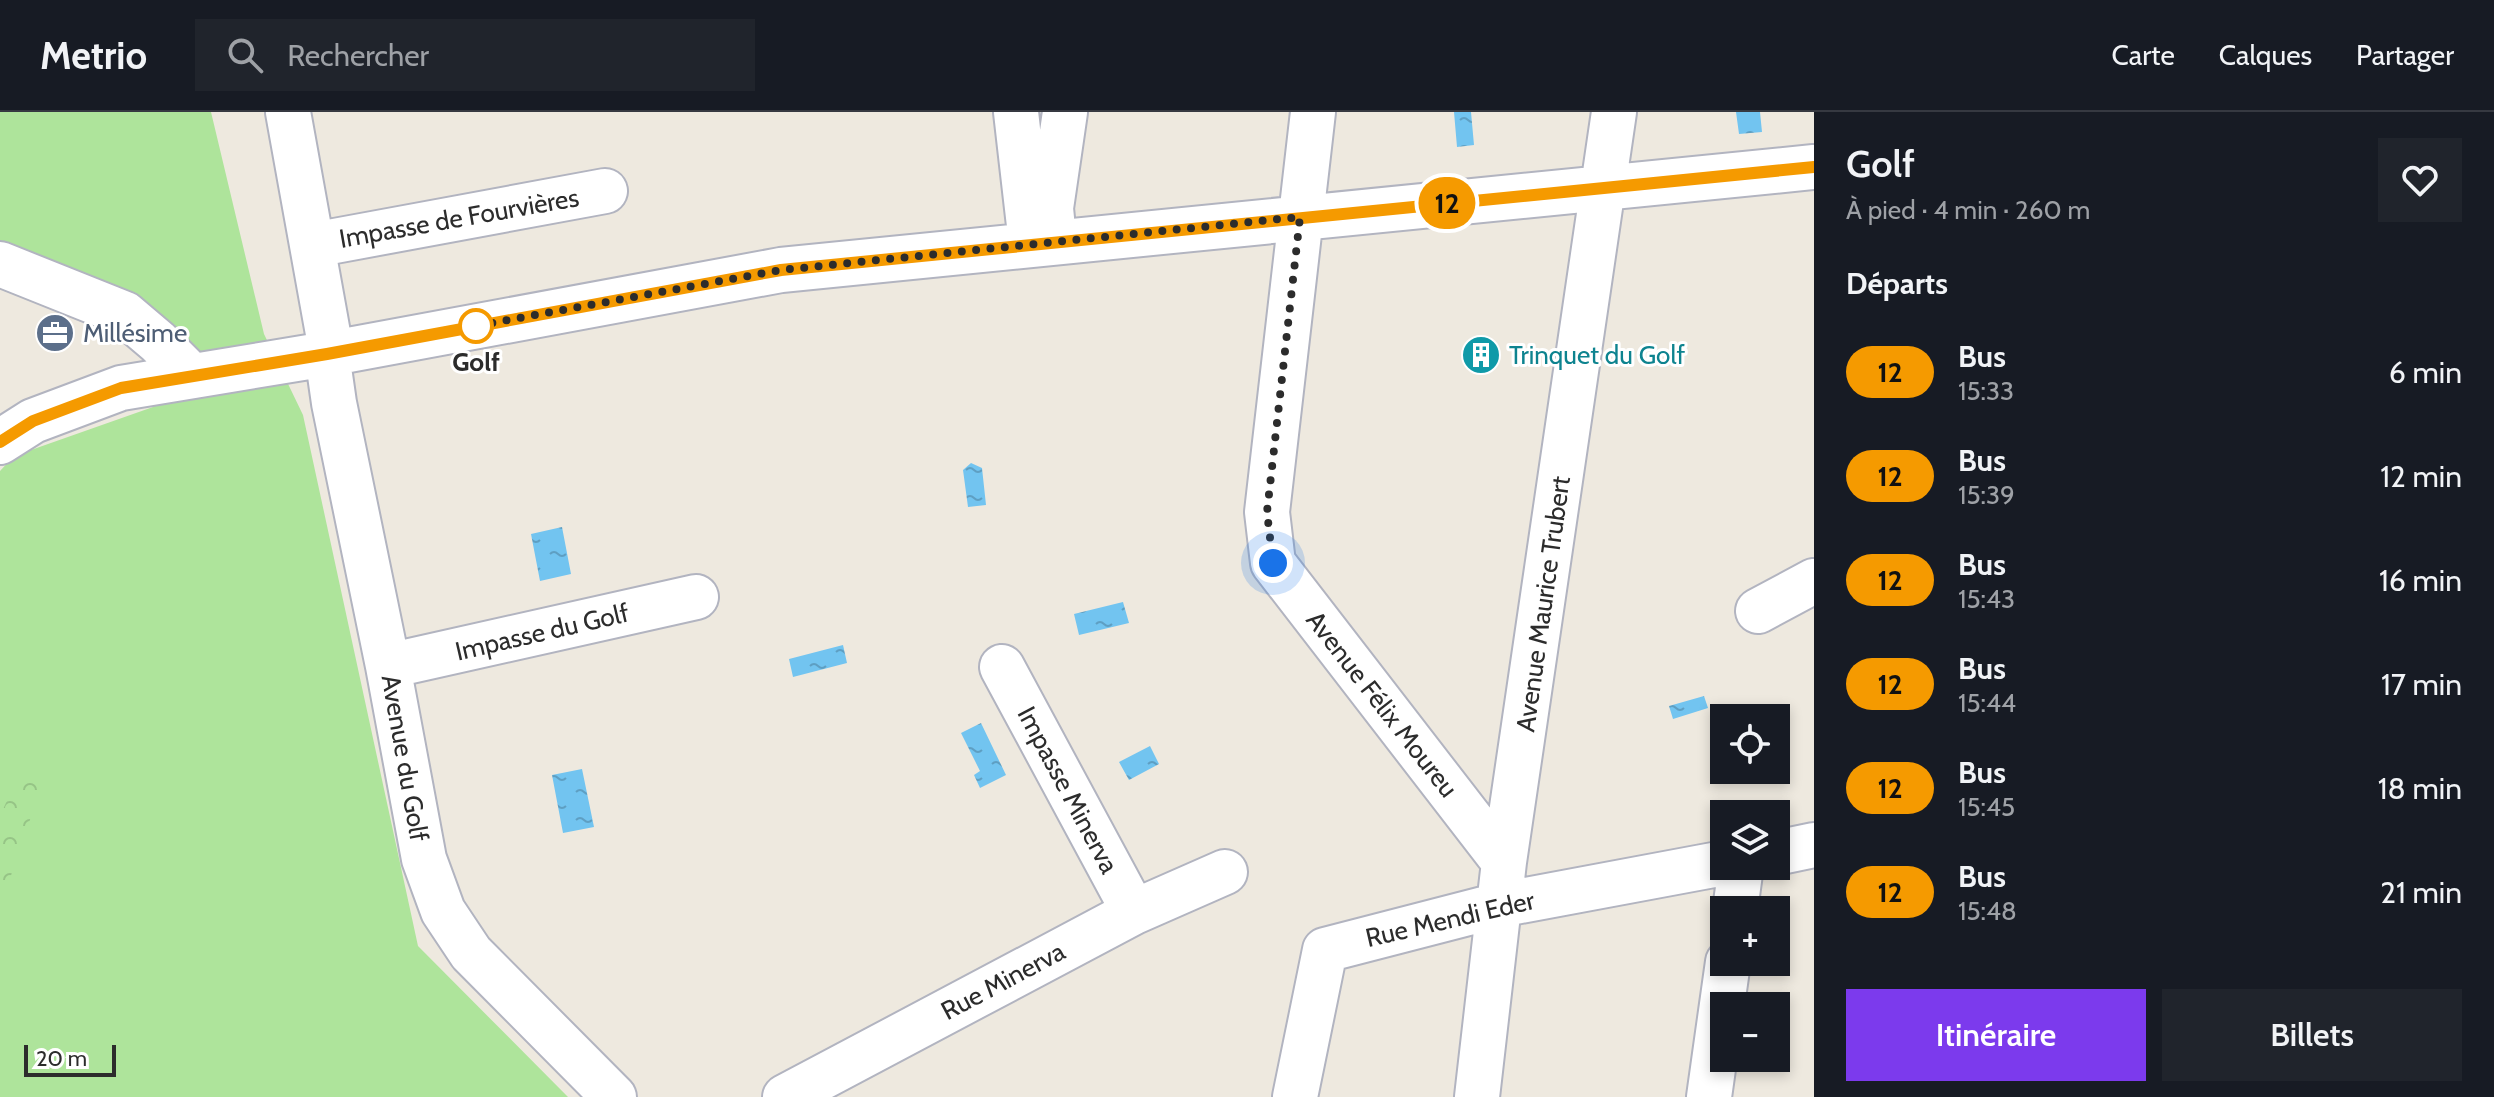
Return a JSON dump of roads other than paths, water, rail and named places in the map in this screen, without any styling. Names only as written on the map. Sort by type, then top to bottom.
[{"type":"street","name":"Avenue du Golf","points":[[288,112],[329,339],[327,354],[334,403],[424,859],[443,911],[471,953],[614,1097]]},
{"type":"street","points":[[1016,112],[1043,242]]},
{"type":"street","points":[[1043,242],[1065,112]]},
{"type":"street","name":"Avenue Félix Moureu","points":[[1313,112],[1267,512],[1273,563],[1504,862]]},
{"type":"street","name":"Avenue Maurice Trubert","points":[[1477,1097],[1504,862],[1614,112]]},
{"type":"street","points":[[0,442],[33,421],[121,388],[327,354],[781,270],[1814,167]]},
{"type":"street","name":"Impasse de Fourvières","points":[[313,245],[605,191]]},
{"type":"street","points":[[0,264],[125,314],[192,376]]},
{"type":"street","points":[[1758,611],[1814,581]]},
{"type":"street","name":"Impasse du Golf","points":[[388,666],[696,597]]},
{"type":"street","name":"Impasse Minerva","points":[[1002,667],[1134,912]]},
{"type":"street","points":[[1790,850],[1814,845]]},
{"type":"street","name":"Rue Mendi Eder","points":[[1295,1097],[1325,950],[1499,905],[1710,866]]},
{"type":"street","name":"Rue Minerva","points":[[785,1097],[1134,912],[1225,872]]},
{"type":"street","points":[[1709,1097],[1726,976]]},
{"type":"water","points":[[1454,112],[1471,112],[1474,145],[1457,147]]},
{"type":"water","points":[[1736,112],[1760,112],[1762,132],[1739,134]]},
{"type":"water","points":[[971,463],[982,468],[986,505],[968,507],[963,470]]},
{"type":"water","points":[[562,527],[571,574],[540,581],[531,534]]},
{"type":"water","points":[[1123,602],[1129,623],[1079,635],[1074,614]]},
{"type":"water","points":[[843,645],[847,663],[793,677],[789,659]]},
{"type":"water","points":[[1704,696],[1708,708],[1673,719],[1669,706]]},
{"type":"water","points":[[981,723],[1006,775],[980,788],[974,775],[980,771],[961,733]]},
{"type":"water","points":[[1150,746],[1159,764],[1129,780],[1119,762]]},
{"type":"water","points":[[582,769],[594,827],[563,833],[552,775]]},
{"type":"place","name":"Golf","points":[[476,326]]},
{"type":"place","name":"Millésime","points":[[55,333]]},
{"type":"place","name":"Trinquet du Golf","points":[[1481,355]]}]
